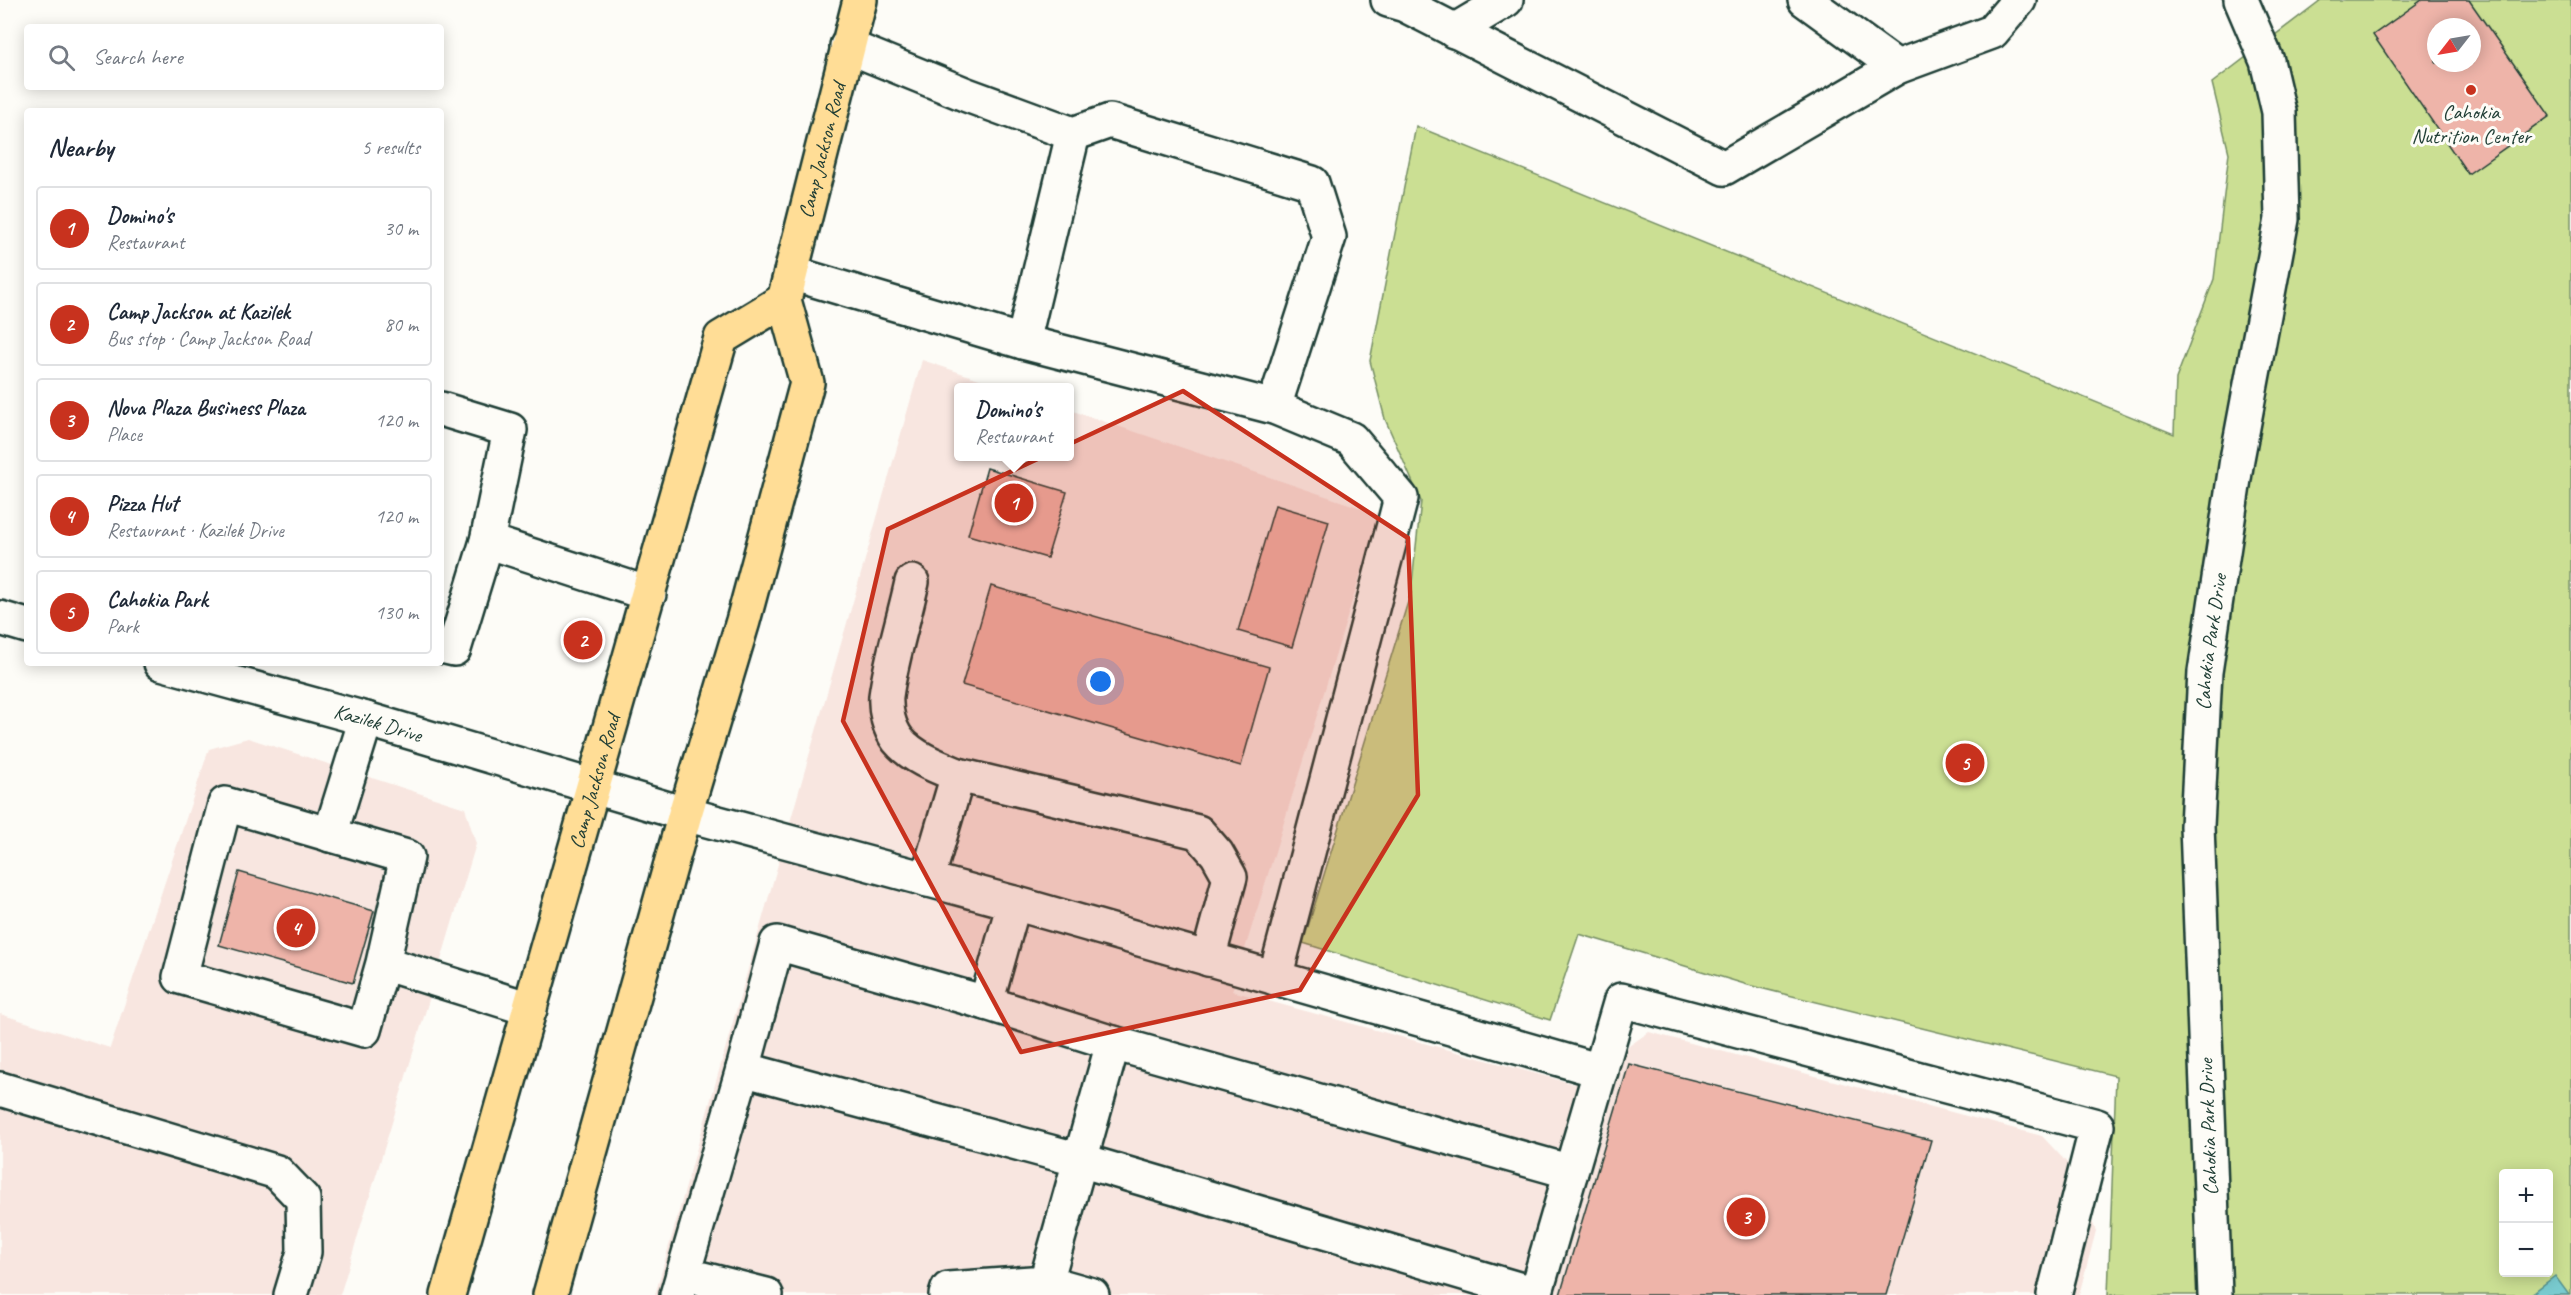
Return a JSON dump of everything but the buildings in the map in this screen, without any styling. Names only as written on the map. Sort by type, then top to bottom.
[{"type":"main road","name":"Camp Jackson Road","points":[[550,1295],[685,814],[743,621],[807,382],[788,286],[860,0]]},
{"type":"main road","name":"Camp Jackson Road","points":[[448,1295],[721,338],[788,286]]},
{"type":"street","points":[[1388,0],[1405,5],[1724,168],[1897,67],[1992,32],[2019,0]]},
{"type":"street","points":[[1454,31],[1506,0]]},
{"type":"street","points":[[1804,0],[1897,67]]},
{"type":"street","name":"Cahokia Park Drive","points":[[2214,1295],[2197,825],[2205,672],[2237,459],[2282,219],[2279,112],[2267,61],[2241,0]]},
{"type":"street","points":[[847,46],[967,95],[1073,134],[1110,121],[1312,183],[1329,237],[1274,407]]},
{"type":"street","points":[[1023,342],[1073,134]]},
{"type":"street","points":[[788,286],[1023,342],[1274,407],[1351,440],[1401,498],[1275,978]]},
{"type":"street","points":[[444,411],[510,430],[487,541],[453,649],[444,647]]},
{"type":"street","points":[[487,541],[649,594]]},
{"type":"street","points":[[912,582],[886,698],[889,724],[899,740],[926,762],[958,775],[1198,832],[1217,854],[1230,877],[1209,959]]},
{"type":"street","points":[[0,618],[24,625]]},
{"type":"street","name":"Kazilek Drive","points":[[181,666],[593,788],[1014,903],[1600,1071]]},
{"type":"street","points":[[330,834],[366,719]]},
{"type":"street","points":[[927,880],[958,775]]},
{"type":"street","points":[[225,804],[407,857],[383,963],[364,1030],[180,977],[225,804]]},
{"type":"street","points":[[986,1003],[1014,903]]},
{"type":"street","points":[[766,1295],[680,1285],[777,943],[986,1003],[1113,1043],[1571,1172]]},
{"type":"street","points":[[383,963],[530,1009]]},
{"type":"street","points":[[743,1069],[1080,1160],[1535,1295],[1621,1000],[2097,1126],[2054,1295]]},
{"type":"street","points":[[1046,1282],[1113,1043]]},
{"type":"street","points":[[0,1089],[277,1172],[303,1199],[304,1252],[291,1295]]},
{"type":"street","points":[[946,1295],[948,1289],[1046,1282],[1092,1295]]},
{"type":"highlighted area","points":[[1183,391],[1408,538],[1418,795],[1300,990],[1021,1052],[843,721],[888,529]]},
{"type":"shaded area","points":[[922,360],[991,383],[954,383],[954,461],[1074,461],[1074,411],[1379,514],[1232,991],[1574,1084],[1649,1032],[2042,1136],[2070,1166],[2096,1231],[2079,1295],[655,1295]]},
{"type":"shaded area","points":[[248,738],[465,808],[476,844],[340,1295],[0,1295],[0,1014],[110,1048],[209,749]]},
{"type":"green space","points":[[2321,0],[2571,0],[2571,1295],[2108,1295],[2116,1076],[1748,985],[1579,934],[1550,1020],[1303,943],[1411,592],[1421,501],[1385,419],[1370,361],[1416,126],[2174,434],[2176,379],[2214,279],[2229,153],[2212,83]]},
{"type":"water","points":[[2555,1276],[2569,1295],[2530,1295]]},
{"type":"place","name":"Cahokia Nutrition Center","points":[[2471,90]]},
{"type":"place","name":"Domino's","points":[[1014,503]]},
{"type":"place","name":"Camp Jackson at Kazilek","points":[[583,640]]},
{"type":"place","name":"Cahokia Park","points":[[1965,763]]},
{"type":"place","name":"Pizza Hut","points":[[296,928]]},
{"type":"place","name":"Nova Plaza Business Plaza","points":[[1746,1217]]}]
